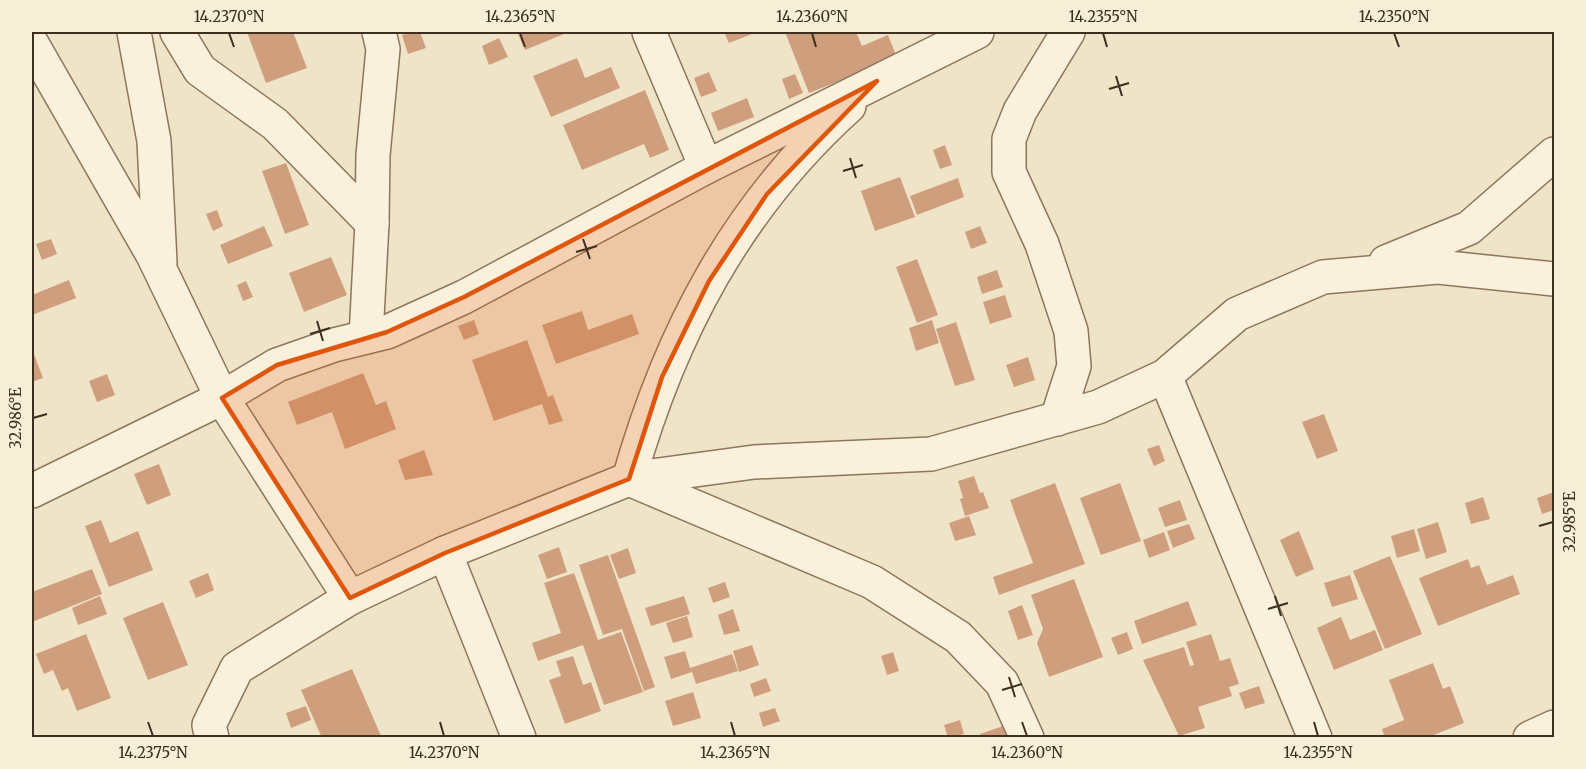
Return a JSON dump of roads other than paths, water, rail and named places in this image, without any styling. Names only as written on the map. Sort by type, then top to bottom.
[{"type":"street","points":[[134,32],[154,141],[160,269]]},
{"type":"street","points":[[177,32],[200,70],[275,124],[372,223]]},
{"type":"street","points":[[366,337],[373,155],[383,50],[379,32]]},
{"type":"street","points":[[649,32],[706,167]]},
{"type":"street","points":[[1057,418],[1074,366],[1071,331],[1042,244],[1009,172],[1009,140],[1020,111],[1068,32]]},
{"type":"street","points":[[32,491],[222,398],[277,365],[334,345],[387,332],[464,297],[706,167],[964,36]]},
{"type":"street","points":[[32,44],[160,269],[222,398],[350,598]]},
{"type":"street","points":[[629,479],[662,377],[684,328],[736,236],[767,194],[808,147],[877,81]]},
{"type":"street","points":[[212,738],[209,725],[237,668],[350,598],[445,553],[629,479],[754,462],[931,454],[1098,407],[1165,376],[1238,314],[1323,277],[1394,260],[1469,228],[1554,154]]},
{"type":"street","points":[[1323,277],[1438,267],[1554,279]]},
{"type":"street","points":[[1165,376],[1315,738]]},
{"type":"street","points":[[629,479],[872,582],[958,637],[1002,683],[1027,738]]},
{"type":"street","points":[[445,553],[519,738]]},
{"type":"street","points":[[1530,738],[1554,728]]}]
